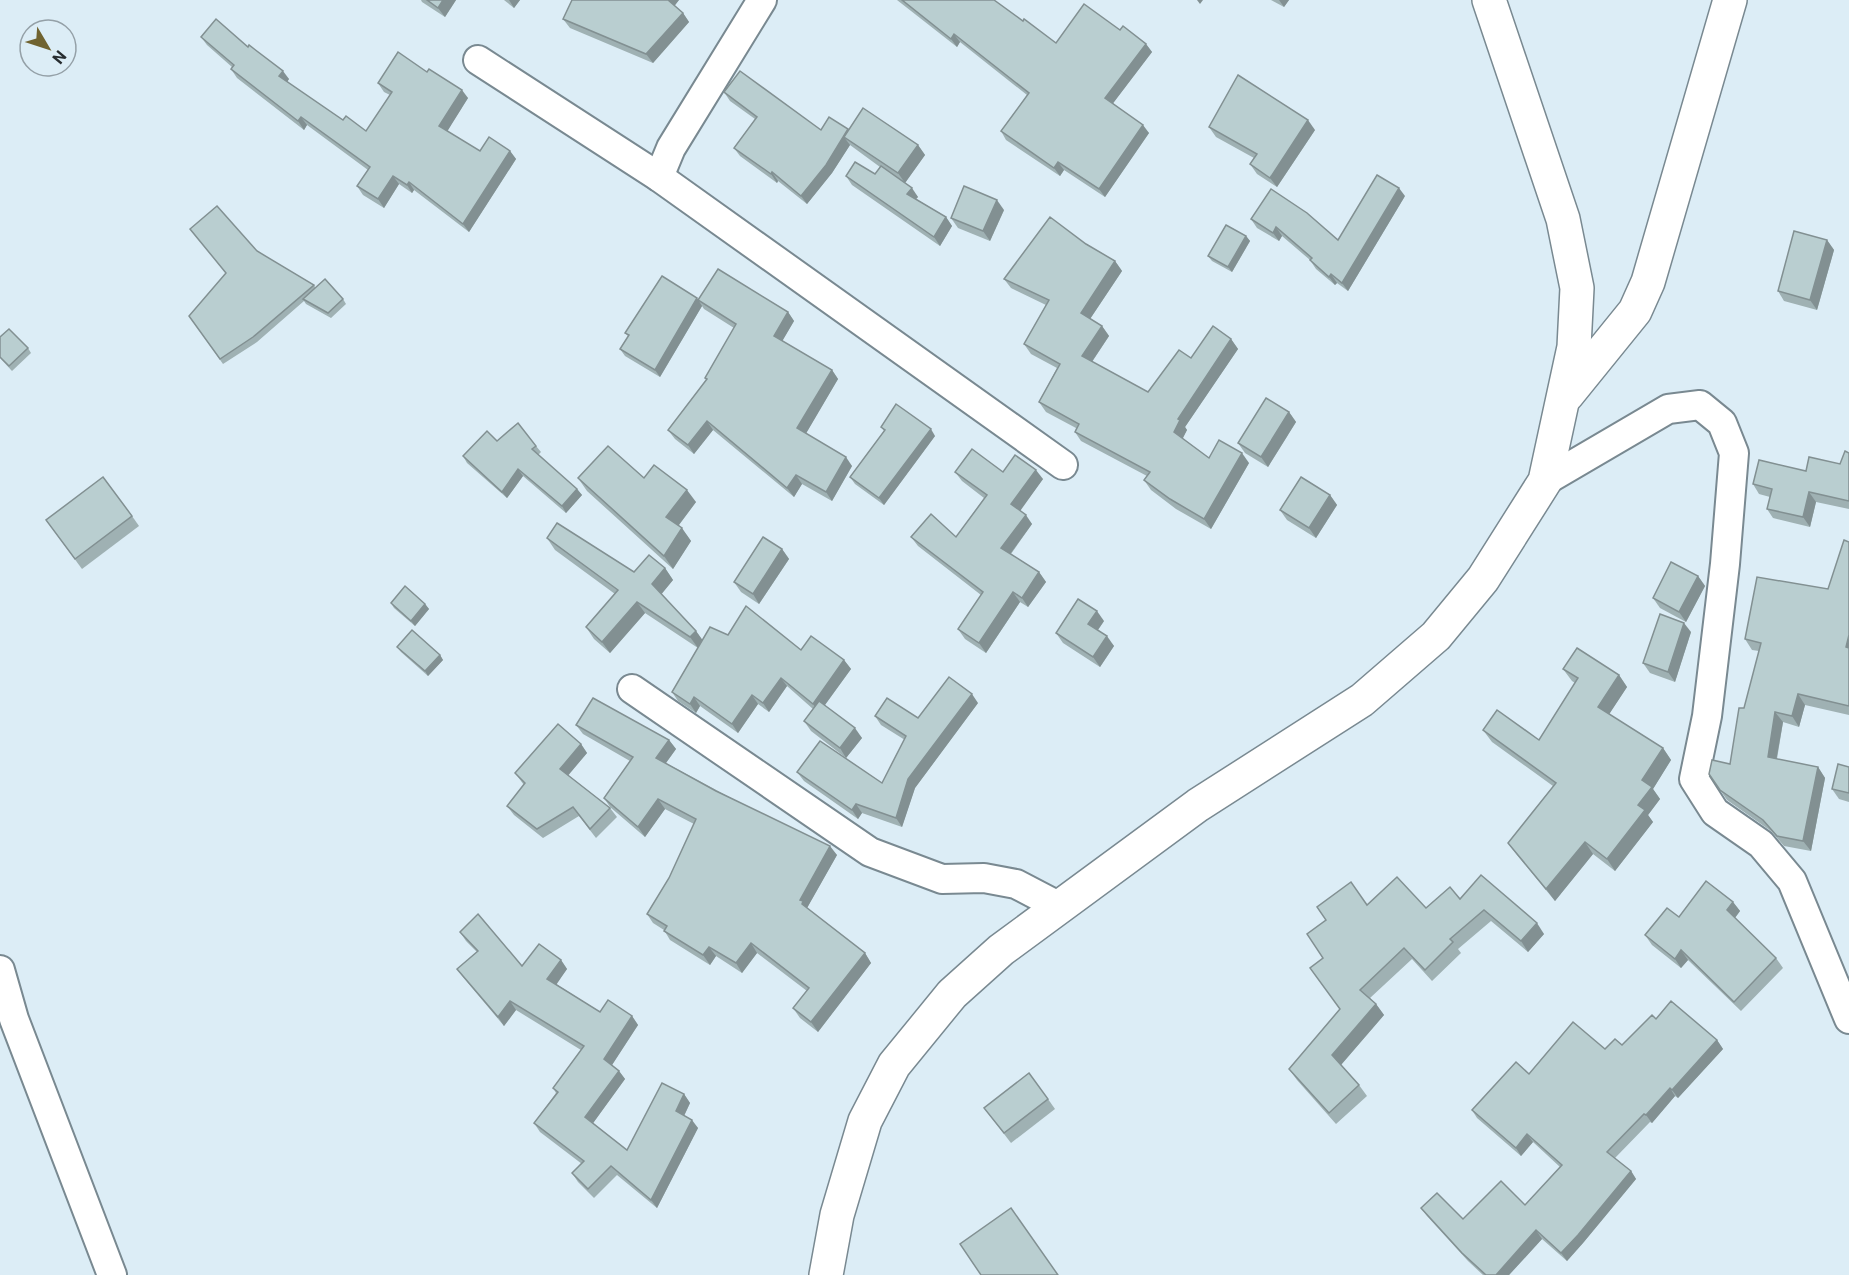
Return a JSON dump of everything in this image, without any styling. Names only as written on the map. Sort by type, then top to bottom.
[{"type":"street","points":[[659,177],[671,148],[762,0]]},
{"type":"street","points":[[826,1275],[837,1215],[865,1121],[894,1065],[952,994],[1001,950],[1198,805],[1362,700],[1436,636],[1483,579],[1545,481],[1574,347],[1577,288],[1563,219],[1489,0]]},
{"type":"street","points":[[1564,399],[1635,311],[1648,282],[1730,0]]},
{"type":"street","points":[[478,60],[659,177],[1063,465]]},
{"type":"street","points":[[1545,481],[1668,409],[1700,405],[1722,423],[1734,453],[1725,564],[1707,716],[1694,779],[1715,812],[1761,844],[1792,881],[1849,1019]]},
{"type":"street","points":[[632,689],[870,852],[942,879],[984,878],[1016,884],[1060,907]]},
{"type":"street","points":[[0,970],[14,1019],[111,1275]]},
{"type":"building","points":[[427,0],[443,0],[438,8]]},
{"type":"building","points":[[572,0],[668,0],[683,13],[646,54],[563,19]]},
{"type":"building","points":[[902,0],[994,0],[1056,43],[1084,4],[1120,30],[1123,26],[1146,44],[1105,98],[1143,125],[1099,189],[1058,162],[1054,168],[1001,131],[1029,93],[954,34],[951,39]]},
{"type":"building","points":[[216,19],[248,47],[249,45],[283,71],[279,76],[343,120],[346,116],[366,131],[392,92],[378,83],[398,52],[427,72],[429,69],[462,90],[439,126],[480,151],[489,137],[510,151],[463,224],[409,182],[407,185],[393,176],[378,199],[357,186],[370,167],[301,117],[298,121],[231,69],[234,65],[201,37]]},
{"type":"building","points":[[740,71],[821,130],[829,117],[848,129],[826,165],[801,196],[772,172],[771,174],[734,148],[757,117],[724,92]]},
{"type":"building","points":[[1238,75],[1308,120],[1270,178],[1250,164],[1257,154],[1209,127]]},
{"type":"building","points":[[863,108],[918,145],[898,173],[844,137]]},
{"type":"building","points":[[855,162],[875,174],[881,166],[912,188],[907,194],[946,217],[934,237],[846,176]]},
{"type":"building","points":[[1377,175],[1399,188],[1342,283],[1331,274],[1329,277],[1310,260],[1312,258],[1276,227],[1273,233],[1251,219],[1271,189],[1307,213],[1338,240]]},
{"type":"building","points":[[964,186],[997,200],[983,231],[951,218]]},
{"type":"building","points":[[217,206],[257,251],[314,285],[253,337],[220,359],[189,316],[226,273],[190,229]]},
{"type":"building","points":[[1050,217],[1086,244],[1115,261],[1081,313],[1102,326],[1082,356],[1148,392],[1179,350],[1191,358],[1213,326],[1231,339],[1178,419],[1180,420],[1174,432],[1209,458],[1219,440],[1242,453],[1204,519],[1144,480],[1150,472],[1075,432],[1079,424],[1039,402],[1060,364],[1024,344],[1049,300],[1004,279]]},
{"type":"building","points":[[1226,225],[1246,236],[1228,267],[1208,256]]},
{"type":"building","points":[[1794,231],[1827,240],[1810,300],[1778,291]]},
{"type":"building","points":[[718,269],[788,312],[774,336],[832,370],[797,428],[846,457],[826,492],[796,475],[787,488],[707,421],[688,445],[668,430],[707,379],[705,378],[736,324],[698,300]]},
{"type":"building","points":[[662,276],[697,298],[655,370],[620,349],[629,335],[625,333]]},
{"type":"building","points":[[325,279],[343,299],[328,313],[303,299]]},
{"type":"building","points":[[9,329],[28,348],[9,366],[0,357],[0,337]]},
{"type":"building","points":[[1266,398],[1289,412],[1261,457],[1238,443]]},
{"type":"building","points":[[896,404],[931,429],[879,498],[850,477],[885,430],[881,427]]},
{"type":"building","points":[[518,423],[536,446],[532,449],[577,489],[562,506],[518,469],[502,492],[463,456],[487,431],[497,441]]},
{"type":"building","points":[[608,446],[644,478],[654,465],[687,490],[666,517],[682,528],[664,556],[578,478]]},
{"type":"building","points":[[972,449],[1003,472],[1015,455],[1036,470],[1011,504],[1026,515],[1001,548],[1039,572],[1022,598],[1013,592],[979,643],[958,629],[983,592],[911,537],[931,514],[956,537],[987,495],[955,472]]},
{"type":"building","points":[[1845,451],[1849,453],[1849,501],[1809,492],[1803,517],[1767,509],[1772,489],[1753,484],[1759,460],[1806,471],[1809,457],[1840,464]]},
{"type":"building","points":[[103,477],[132,516],[75,559],[46,520]]},
{"type":"building","points":[[1301,477],[1330,495],[1309,528],[1280,510]]},
{"type":"building","points":[[557,523],[634,572],[649,555],[665,568],[652,584],[696,631],[690,637],[637,602],[602,642],[586,627],[618,590],[547,538]]},
{"type":"building","points":[[763,537],[782,549],[753,594],[734,582]]},
{"type":"building","points":[[1844,540],[1849,542],[1849,635],[1846,647],[1849,648],[1849,706],[1798,694],[1792,716],[1775,712],[1768,757],[1818,767],[1803,841],[1777,836],[1763,820],[1720,790],[1709,774],[1712,760],[1730,764],[1739,708],[1744,708],[1761,643],[1745,639],[1757,577],[1828,589]]},
{"type":"building","points":[[1671,562],[1698,576],[1679,612],[1653,598]]},
{"type":"building","points":[[405,586],[425,604],[411,621],[391,603]]},
{"type":"building","points":[[1078,599],[1097,611],[1088,624],[1107,636],[1093,657],[1056,633]]},
{"type":"building","points":[[746,606],[801,650],[811,636],[844,660],[813,704],[781,678],[763,703],[752,695],[732,724],[694,697],[690,704],[672,692],[710,627],[728,635]]},
{"type":"building","points":[[1660,614],[1684,623],[1668,672],[1643,663]]},
{"type":"building","points":[[412,630],[440,655],[425,671],[397,647]]},
{"type":"building","points":[[1577,648],[1619,675],[1598,707],[1663,748],[1642,780],[1652,787],[1638,805],[1645,810],[1607,859],[1585,842],[1546,889],[1508,843],[1556,783],[1483,730],[1497,710],[1539,740],[1578,678],[1563,669]]},
{"type":"building","points":[[949,677],[972,694],[908,779],[896,818],[856,804],[852,810],[797,772],[820,741],[882,783],[906,736],[875,716],[887,698],[918,718]]},
{"type":"building","points":[[593,698],[669,740],[656,758],[716,791],[830,846],[800,900],[803,901],[802,904],[865,953],[811,1022],[793,1008],[809,988],[751,943],[736,963],[709,947],[703,955],[664,931],[667,926],[647,914],[669,878],[696,819],[658,799],[638,827],[604,798],[633,757],[576,725]]},
{"type":"building","points":[[819,701],[855,728],[840,748],[804,721]]},
{"type":"building","points":[[558,724],[581,744],[560,769],[610,808],[590,829],[573,807],[537,829],[507,806],[525,783],[515,773]]},
{"type":"building","points":[[1838,764],[1849,767],[1849,793],[1832,789]]},
{"type":"building","points":[[1481,875],[1537,923],[1521,941],[1484,910],[1450,939],[1453,942],[1425,970],[1404,948],[1360,990],[1376,1004],[1332,1055],[1359,1085],[1329,1113],[1289,1069],[1340,1009],[1310,968],[1323,958],[1307,934],[1326,920],[1317,907],[1351,882],[1367,905],[1397,877],[1426,908],[1450,887],[1460,899]]},
{"type":"building","points":[[1706,881],[1733,902],[1727,910],[1776,958],[1734,1002],[1681,950],[1675,959],[1645,935],[1667,908],[1679,917]]},
{"type":"building","points":[[478,914],[522,966],[539,944],[561,960],[547,979],[600,1012],[608,1000],[632,1016],[604,1059],[619,1071],[585,1117],[627,1150],[662,1083],[684,1094],[676,1111],[692,1120],[651,1200],[611,1166],[588,1189],[572,1173],[584,1161],[534,1123],[558,1092],[553,1088],[584,1046],[510,1001],[498,1017],[457,969],[478,951],[460,932]]},
{"type":"building","points":[[1671,1001],[1717,1040],[1672,1090],[1670,1088],[1646,1115],[1644,1114],[1607,1152],[1631,1171],[1561,1253],[1536,1230],[1496,1275],[1486,1275],[1462,1253],[1421,1208],[1437,1193],[1463,1219],[1501,1181],[1525,1205],[1562,1165],[1527,1134],[1516,1148],[1472,1110],[1516,1062],[1529,1074],[1573,1022],[1605,1049],[1615,1039],[1622,1045],[1652,1015],[1656,1019]]},
{"type":"building","points":[[1029,1073],[1048,1099],[1004,1133],[984,1108]]},
{"type":"building","points":[[1011,1208],[1058,1275],[981,1275],[960,1244]]}]
